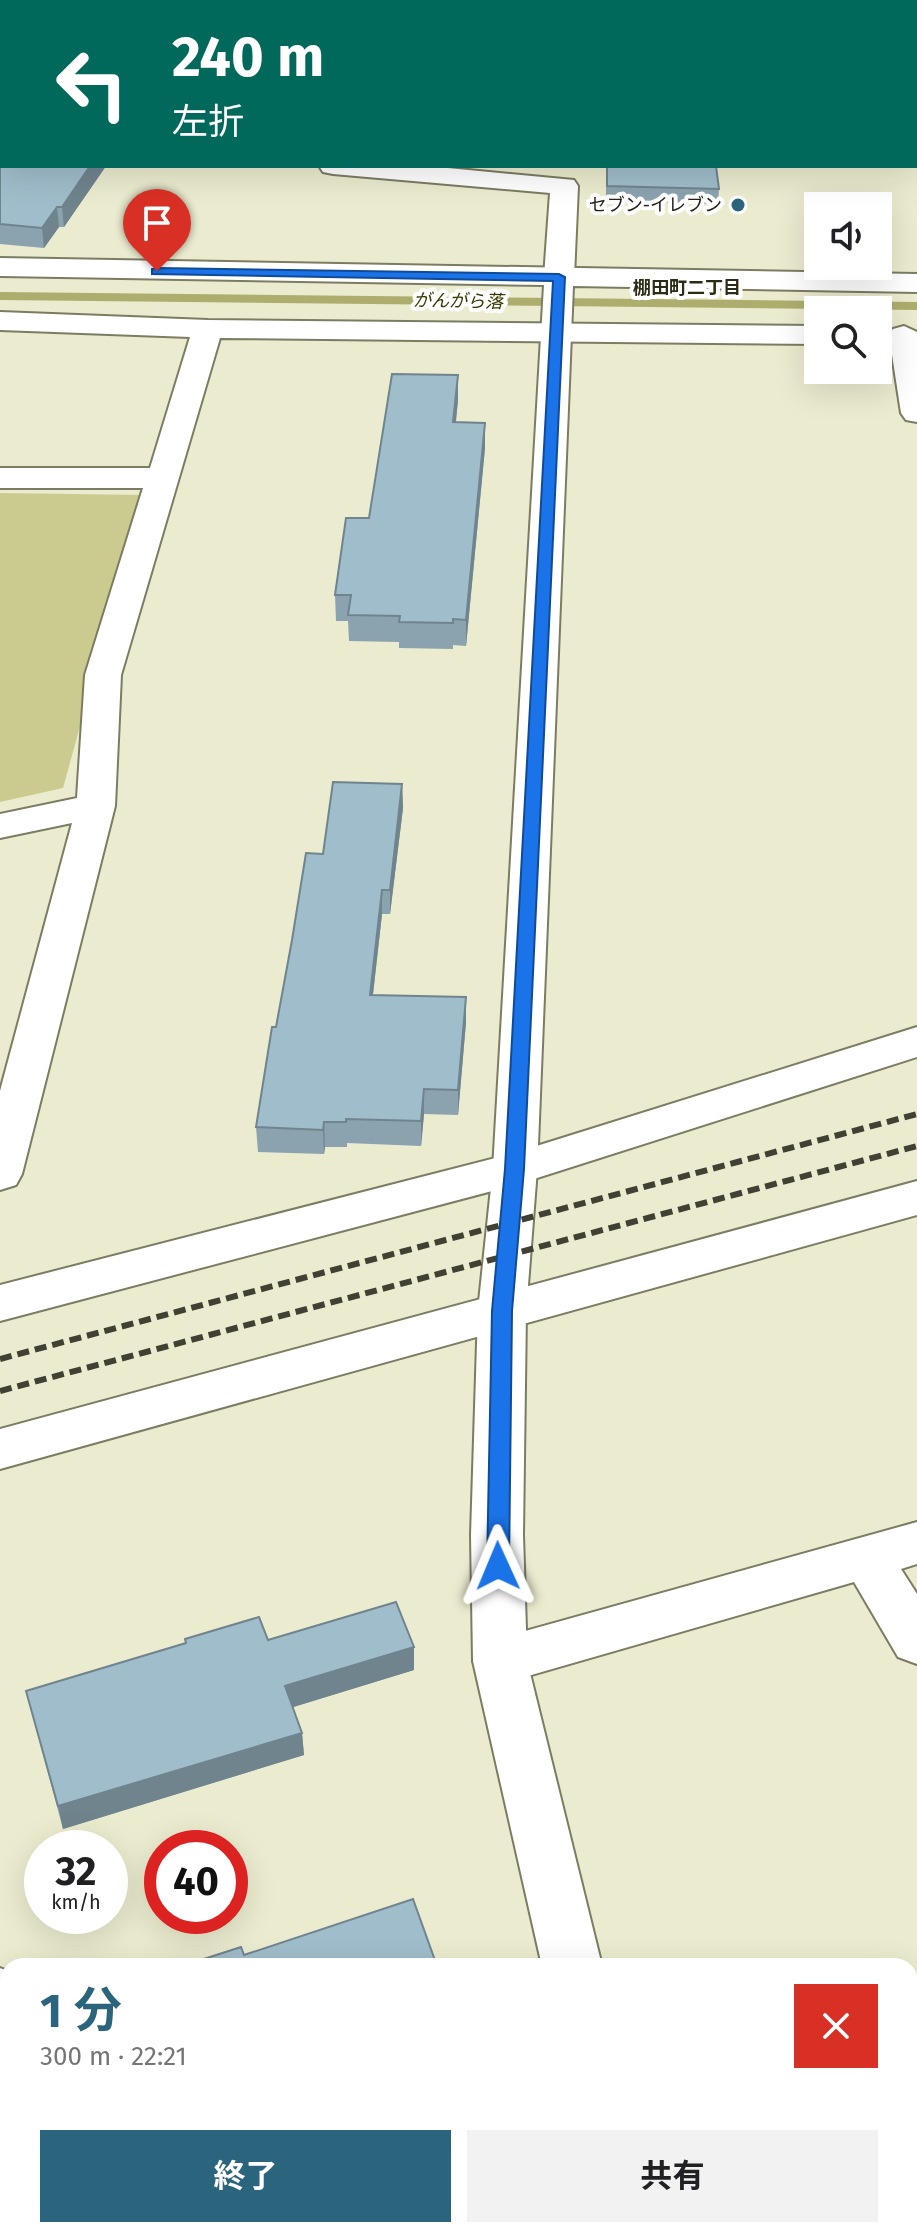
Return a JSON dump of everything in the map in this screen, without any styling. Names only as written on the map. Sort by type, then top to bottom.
[{"type":"street","points":[[379,168],[564,176],[515,1169],[502,1311],[497,1535],[500,1661],[570,1958]]},
{"type":"street","points":[[0,267],[917,283]]},
{"type":"street","points":[[0,321],[208,329],[804,335]]},
{"type":"street","points":[[0,1174],[96,806],[103,675],[208,329]]},
{"type":"street","points":[[900,335],[917,413]]},
{"type":"street","points":[[0,478],[163,478]]},
{"type":"street","points":[[0,826],[96,806]]},
{"type":"street","points":[[0,1303],[515,1169],[917,1042]]},
{"type":"street","points":[[0,1449],[917,1198]]},
{"type":"street","points":[[500,1661],[917,1543]]},
{"type":"street","points":[[867,1558],[917,1641]]},
{"type":"green space","points":[[0,493],[144,495],[63,788],[0,802]]},
{"type":"building","points":[[0,168],[89,168],[62,207],[57,207],[42,228],[0,224]]},
{"type":"building","points":[[607,168],[716,168],[719,189],[607,186]]},
{"type":"building","points":[[392,374],[458,375],[453,422],[485,423],[466,620],[453,619],[453,623],[399,622],[400,616],[348,615],[351,595],[335,595],[346,518],[369,518]]},
{"type":"building","points":[[333,782],[402,784],[390,890],[382,890],[370,995],[466,997],[458,1090],[424,1089],[421,1121],[346,1119],[346,1122],[324,1122],[323,1130],[256,1127],[306,853],[323,854]]},
{"type":"building","points":[[396,1602],[414,1647],[285,1686],[302,1733],[58,1806],[26,1691],[186,1643],[185,1639],[259,1617],[268,1640]]},
{"type":"building","points":[[413,1899],[434,1958],[207,1958],[241,1947],[244,1955]]},
{"type":"waterway","name":"がんがら落","points":[[0,296],[917,306]]},
{"type":"railway","points":[[0,1359],[917,1114]]},
{"type":"railway","points":[[0,1391],[917,1146]]},
{"type":"place","name":"セブン-イレブン","points":[[738,205]]},
{"type":"district","name":"棚田町二丁目","points":[[687,288]]},
{"type":"route","points":[[157,271],[559,277],[515,1169],[502,1311],[498,1566]]}]
